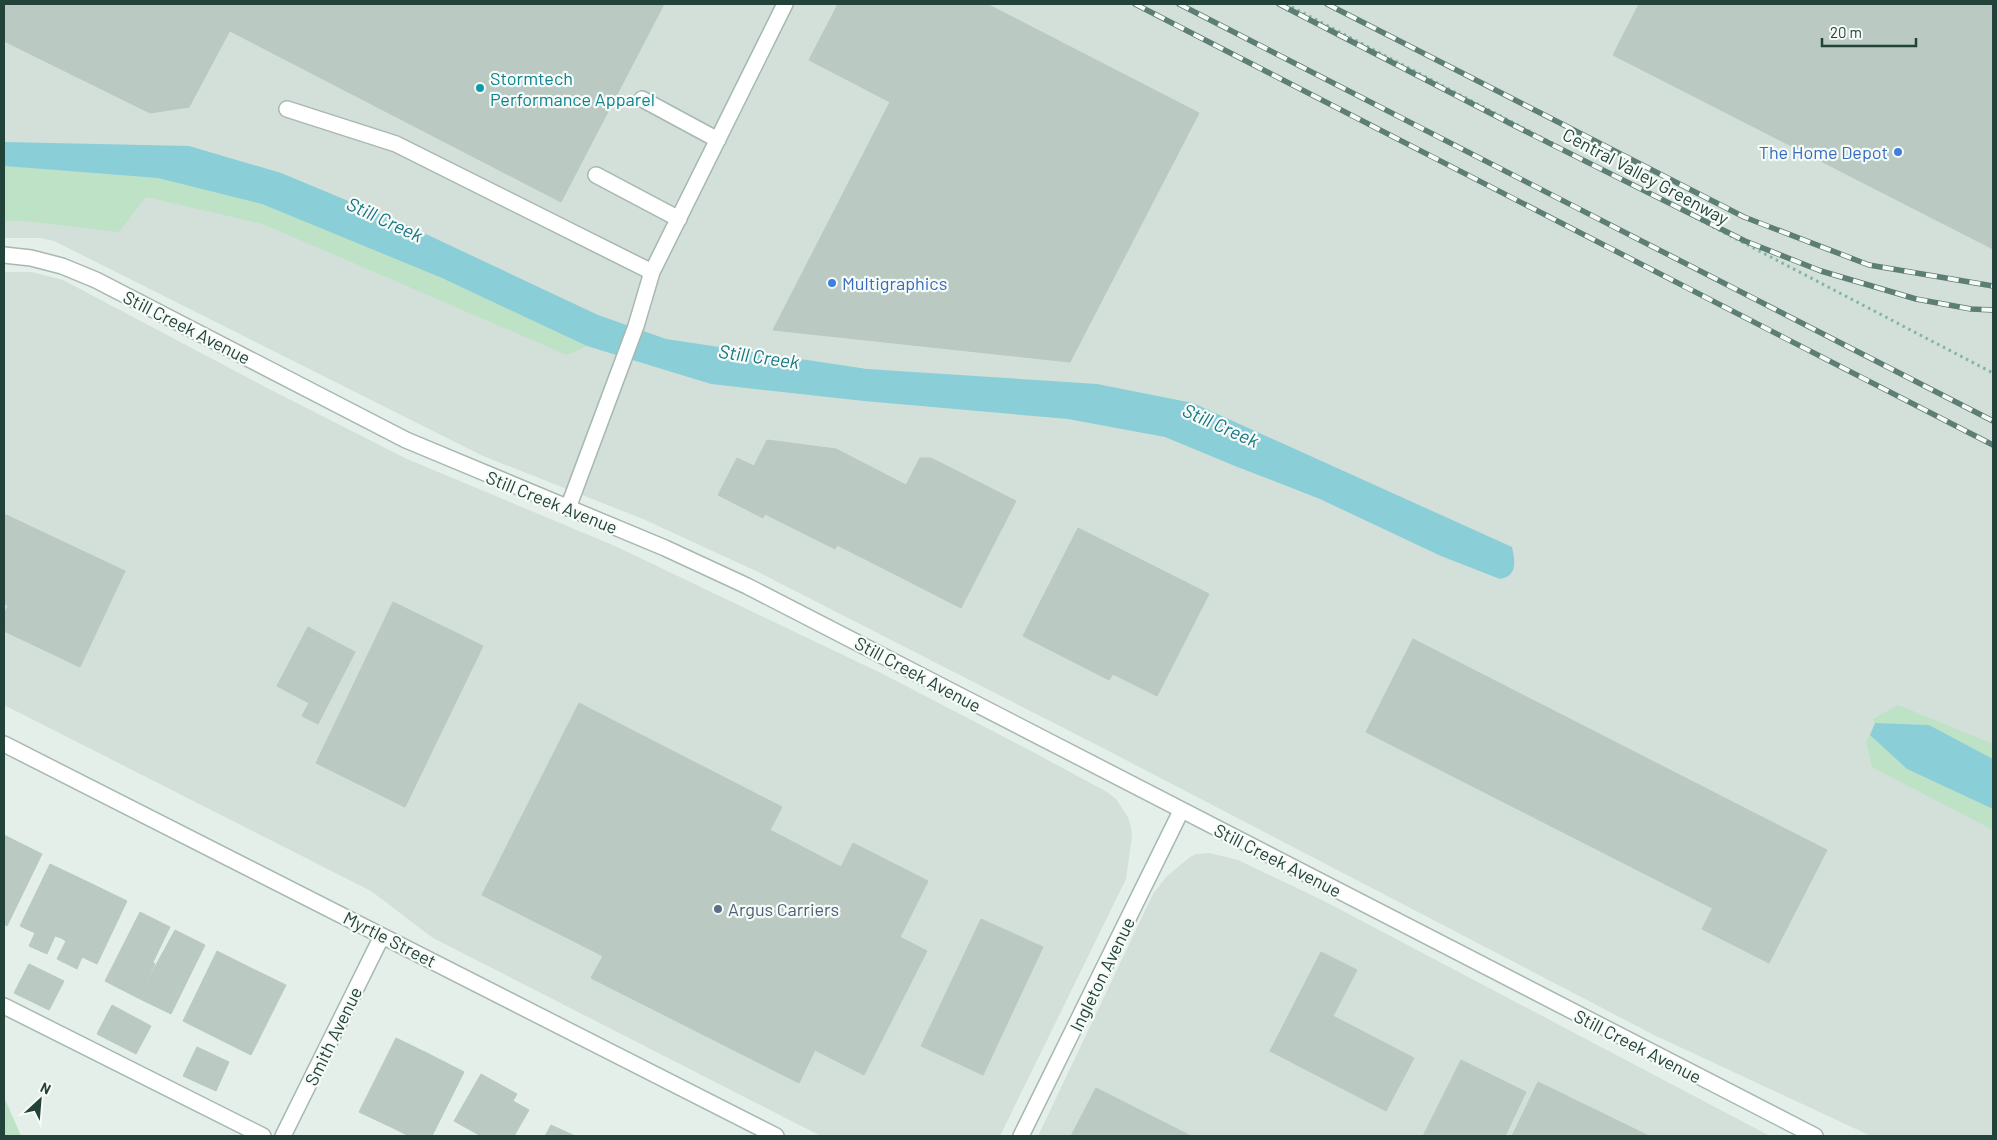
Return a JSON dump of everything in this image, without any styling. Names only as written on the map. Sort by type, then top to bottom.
[{"type":"street","points":[[568,508],[636,326],[652,272],[785,4]]},
{"type":"street","points":[[642,99],[718,140]]},
{"type":"street","points":[[287,109],[396,144],[652,272]]},
{"type":"street","points":[[596,175],[679,219]]},
{"type":"street","name":"Still Creek Avenue","points":[[4,255],[62,266],[96,280],[406,440],[665,548],[747,586],[1815,1136]]},
{"type":"street","name":"Myrtle Street","points":[[4,744],[776,1136]]},
{"type":"street","name":"Ingleton Avenue","points":[[1022,1136],[1181,811]]},
{"type":"street","name":"Smith Avenue","points":[[283,1136],[382,936]]},
{"type":"street","points":[[4,1006],[263,1136]]},
{"type":"path","name":"Central Valley Greenway","points":[[1286,4],[1993,373]]},
{"type":"shaded area","points":[[4,4],[1993,4],[1993,1136],[1871,1136],[1654,1035],[1099,746],[758,572],[643,519],[483,456],[54,241],[40,238],[4,238]]},
{"type":"shaded area","points":[[4,272],[32,272],[63,280],[407,459],[615,546],[885,675],[1031,751],[1107,792],[1116,799],[1128,817],[1131,827],[1132,836],[1126,879],[1000,1136],[821,1136],[433,938],[371,891],[4,705]]},
{"type":"shaded area","points":[[1209,853],[1238,860],[1326,902],[1770,1136],[1038,1136],[1153,894],[1167,876],[1190,857]]},
{"type":"green space","points":[[4,166],[158,178],[262,204],[442,278],[587,346],[567,355],[263,224],[146,197],[119,232],[25,221],[4,221]]},
{"type":"green space","points":[[1898,705],[1993,744],[1993,759],[1929,725],[1875,723],[1873,719]]},
{"type":"green space","points":[[1870,735],[1907,769],[1993,809],[1993,830],[1872,767],[1866,741]]},
{"type":"green space","points":[[4,1097],[21,1136],[4,1136]]},
{"type":"water","name":"Still Creek","points":[[4,142],[189,146],[281,173],[411,227],[598,315],[666,339],[867,369],[1097,384],[1193,403],[1512,547],[1514,567],[1510,575],[1500,579],[1441,556],[1320,499],[1165,437],[1068,419],[864,401],[711,384],[587,346],[442,278],[262,204],[158,178],[4,166]]},
{"type":"water","points":[[1875,723],[1929,725],[1993,759],[1993,809],[1907,769],[1870,735]]},
{"type":"building","points":[[4,4],[244,4],[189,107],[150,113],[4,41]]},
{"type":"building","name":"Stormtech Performance Apparel","points":[[244,4],[664,4],[561,202],[230,31]]},
{"type":"building","points":[[838,4],[987,4],[1199,113],[1070,362],[773,330],[890,102],[809,60]]},
{"type":"building","name":"The Home Depot","points":[[1639,4],[1993,4],[1993,249],[1613,55]]},
{"type":"building","points":[[767,440],[836,449],[906,485],[867,560],[837,545],[835,549],[765,514],[763,518],[718,495],[737,458],[754,466]]},
{"type":"building","points":[[920,458],[931,458],[1016,501],[961,608],[867,560]]},
{"type":"building","points":[[4,514],[125,571],[80,667],[4,631],[4,615],[8,606],[4,603]]},
{"type":"building","points":[[1078,528],[1209,594],[1157,696],[1113,674],[1109,680],[1023,636]]},
{"type":"building","points":[[393,602],[483,646],[405,807],[316,763]]},
{"type":"building","points":[[308,627],[355,652],[318,724],[302,716],[309,703],[277,686]]},
{"type":"building","points":[[1413,639],[1760,816],[1712,908],[1366,732]]},
{"type":"building","points":[[579,703],[782,807],[770,830],[841,867],[853,843],[928,881],[900,937],[927,951],[864,1075],[815,1050],[799,1083],[591,978],[603,956],[482,895]]},
{"type":"building","points":[[1760,816],[1827,850],[1769,963],[1702,929]]},
{"type":"building","points":[[4,835],[42,854],[7,926],[4,924]]},
{"type":"building","points":[[50,864],[88,882],[61,938],[55,936],[47,954],[29,946],[35,933],[20,926]]},
{"type":"building","points":[[88,882],[127,901],[97,964],[82,957],[77,969],[57,959],[66,941],[61,938]]},
{"type":"building","points":[[140,912],[170,927],[153,962],[155,964],[138,998],[105,981]]},
{"type":"building","points":[[981,919],[1043,947],[983,1075],[921,1046]]},
{"type":"building","points":[[175,930],[205,945],[171,1014],[138,998]]},
{"type":"building","points":[[217,951],[251,968],[217,1038],[183,1021]]},
{"type":"building","points":[[1321,952],[1357,970],[1333,1016],[1414,1058],[1386,1111],[1270,1051]]},
{"type":"building","points":[[29,964],[64,981],[49,1010],[14,993]]},
{"type":"building","points":[[251,968],[286,985],[251,1055],[217,1038]]},
{"type":"building","points":[[112,1005],[151,1026],[136,1054],[97,1034]]},
{"type":"building","points":[[396,1038],[429,1054],[393,1128],[359,1112]]},
{"type":"building","points":[[197,1047],[229,1062],[216,1091],[183,1076]]},
{"type":"building","points":[[429,1054],[464,1072],[432,1136],[409,1136],[393,1128]]},
{"type":"building","points":[[1461,1060],[1526,1092],[1505,1136],[1423,1136]]},
{"type":"building","points":[[481,1074],[517,1094],[513,1101],[529,1110],[514,1136],[481,1136],[454,1121]]},
{"type":"building","points":[[1538,1082],[1649,1136],[1512,1136]]},
{"type":"building","points":[[1096,1088],[1191,1136],[1071,1136]]},
{"type":"building","points":[[551,1125],[575,1136],[545,1136]]},
{"type":"railway","points":[[1135,4],[1993,445]]},
{"type":"railway","points":[[1179,4],[1993,421]]},
{"type":"railway","points":[[1279,4],[1521,129],[1745,241],[1821,271],[1916,299],[1971,309],[1993,310]]},
{"type":"railway","points":[[1327,4],[1744,217],[1869,265],[1993,286]]},
{"type":"place","name":"Stormtech Performance Apparel","points":[[480,88]]},
{"type":"place","name":"The Home Depot","points":[[1898,152]]},
{"type":"place","name":"Multigraphics","points":[[832,283]]},
{"type":"place","name":"Argus Carriers","points":[[718,909]]}]
